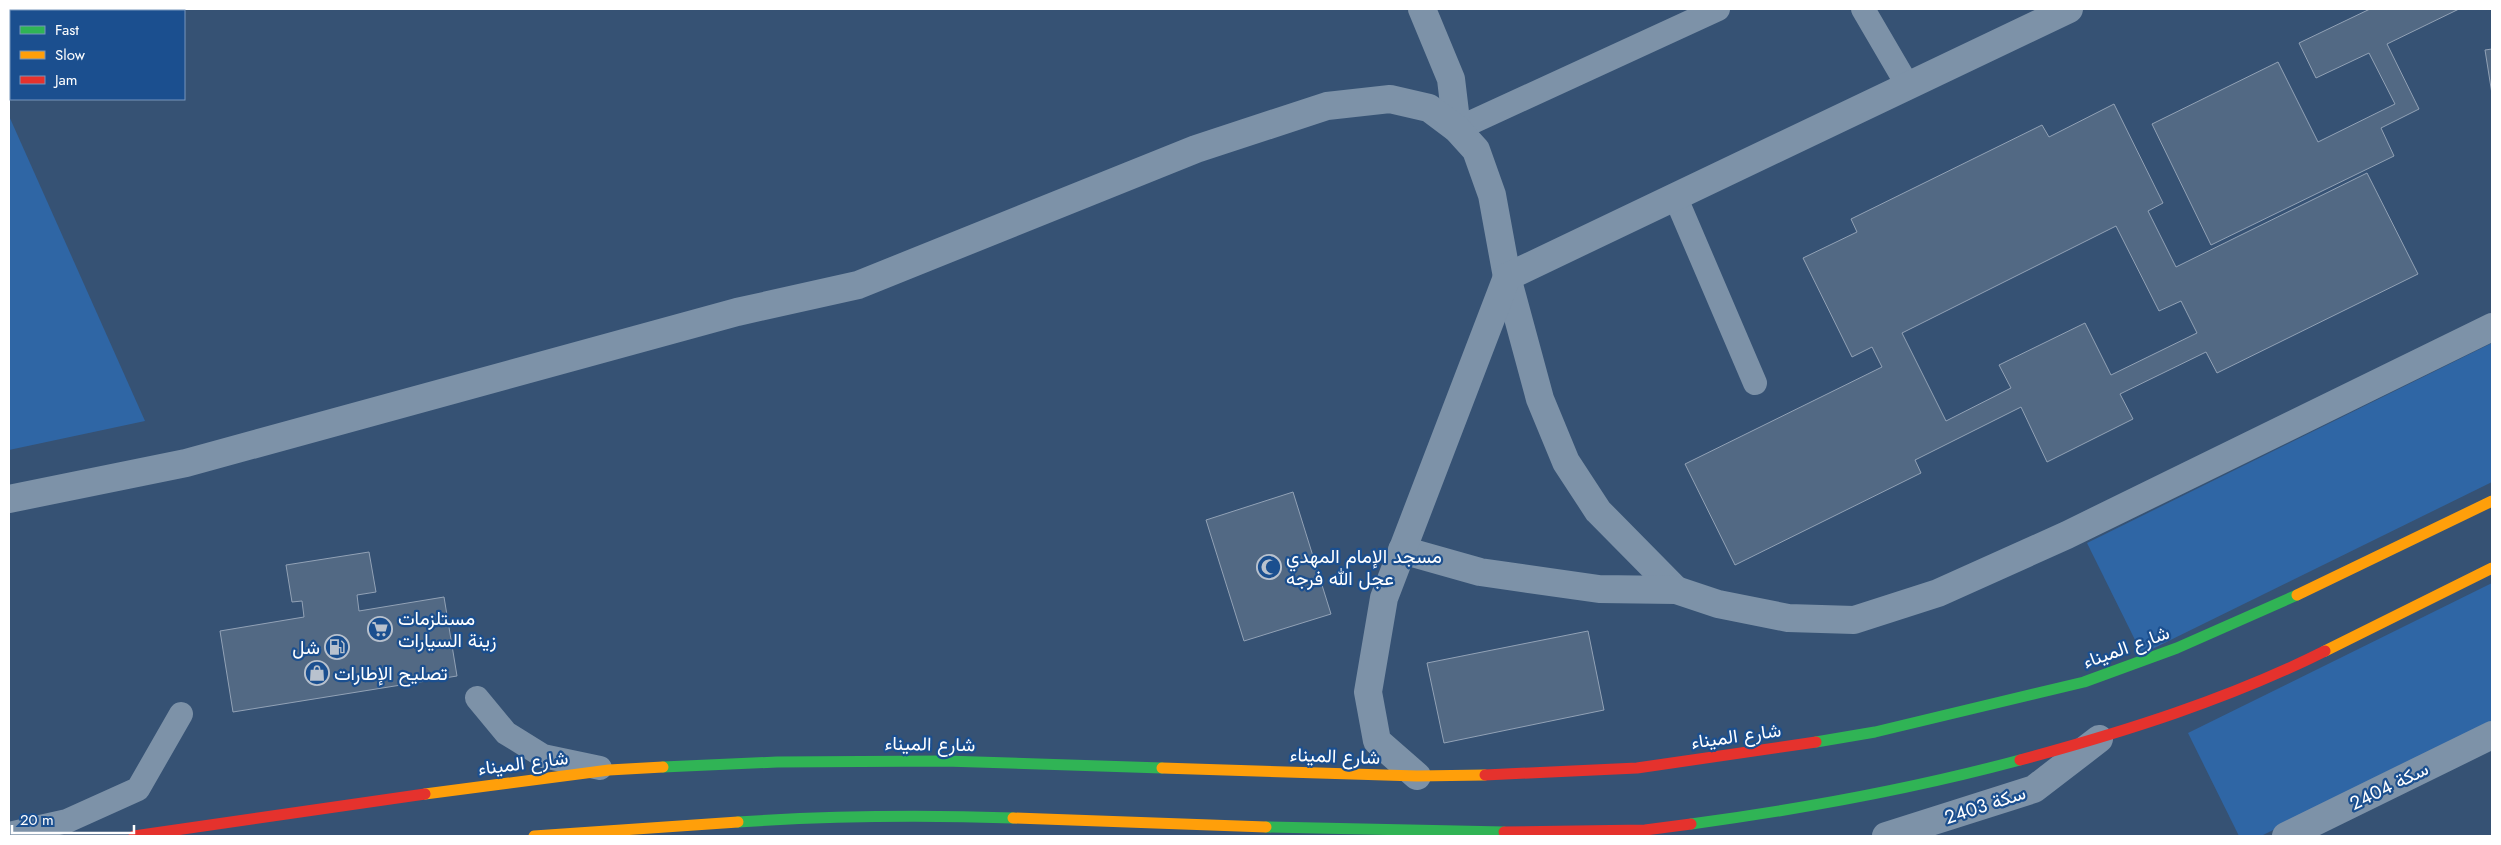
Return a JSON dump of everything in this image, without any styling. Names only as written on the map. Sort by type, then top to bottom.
[{"type":"main road","name":"شارع الميناء","points":[[134,836],[423,794],[609,770],[777,762],[944,761],[1417,776],[1637,768],[1767,750],[1874,732],[2084,682],[2177,648],[2281,603],[2492,500]]},
{"type":"main road","points":[[534,836],[799,818],[944,816],[1205,826],[1511,832],[1645,830],[1780,812],[1885,792],[1990,768],[2099,739],[2202,703],[2307,660],[2492,568]]},
{"type":"street","points":[[1422,9],[1451,79],[1457,129]]},
{"type":"street","points":[[1417,776],[1378,742],[1368,692],[1384,598],[1507,277],[2069,9]]},
{"type":"street","points":[[9,499],[186,463],[738,312],[858,285],[1196,149],[1327,106],[1390,99],[1429,108],[1457,129],[1476,150],[1492,195],[1507,277],[1540,399],[1566,462],[1598,512],[1676,590]]},
{"type":"street","points":[[1402,550],[1480,572],[1599,589],[1676,590],[1718,604],[1788,618],[1854,620],[1919,599],[2067,535],[2492,328]]},
{"type":"street","name":"سكة 2404","points":[[2286,836],[2492,735]]},
{"type":"street","name":"سكة 2403","points":[[1886,836],[2034,789],[2099,739]]},
{"type":"street","points":[[1205,826],[1248,836]]},
{"type":"lane","points":[[1457,129],[1718,9]]},
{"type":"lane","points":[[1863,9],[1908,86]]},
{"type":"lane","points":[[1675,196],[1755,383]]},
{"type":"lane","points":[[477,698],[506,732],[543,756],[609,770]]},
{"type":"lane","points":[[9,834],[67,821],[138,789],[181,714]]},
{"type":"shaded area","points":[[9,116],[145,421],[9,450]]},
{"type":"shaded area","points":[[2492,343],[2492,482],[2142,654],[2087,543]]},
{"type":"shaded area","points":[[2492,583],[2492,722],[2261,836],[2239,836],[2188,733]]},
{"type":"building","points":[[2370,9],[2459,9],[2387,44],[2419,109],[2381,128],[2394,156],[2211,245],[2152,124],[2278,62],[2318,142],[2395,104],[2369,53],[2316,78],[2299,43]]},
{"type":"building","points":[[2492,49],[2492,94],[2485,50]]},
{"type":"building","points":[[2114,104],[2163,203],[2148,211],[2176,267],[2367,173],[2418,274],[2217,373],[2206,352],[2120,394],[2133,419],[2047,462],[2021,407],[1915,460],[1921,473],[1735,565],[1685,464],[1882,367],[1872,347],[1852,357],[1803,258],[1857,232],[1851,219],[2042,125],[2049,137]],"holes":[[[2116,226],[2159,311],[2181,301],[2197,333],[2111,375],[2085,323],[1999,365],[2011,388],[1946,421],[1902,333]]]},
{"type":"building","name":"مسجد الإمام المهدي عجل الله فرجه","points":[[1293,492],[1331,614],[1244,641],[1206,520]]},
{"type":"building","points":[[369,552],[376,592],[357,595],[359,611],[444,597],[457,676],[233,712],[220,631],[304,617],[302,601],[292,602],[286,565]]},
{"type":"building","points":[[1588,631],[1604,710],[1444,743],[1427,663]]},
{"type":"traffic: fast","points":[[1816,742],[1875,732],[2084,682],[2177,648],[2297,595]]},
{"type":"traffic: fast","points":[[1691,824],[1857,797],[1939,780],[2020,760]]},
{"type":"traffic: fast","points":[[663,767],[777,762],[945,761],[1162,768]]},
{"type":"traffic: fast","points":[[738,822],[806,818],[1013,818]]},
{"type":"traffic: fast","points":[[1266,827],[1504,832]]},
{"type":"traffic: slow","points":[[2297,595],[2492,501]]},
{"type":"traffic: slow","points":[[2325,651],[2492,568]]},
{"type":"traffic: slow","points":[[425,794],[609,770],[663,767]]},
{"type":"traffic: slow","points":[[1162,768],[1417,776],[1485,775]]},
{"type":"traffic: slow","points":[[1013,818],[1266,827]]},
{"type":"traffic: slow","points":[[534,836],[738,822]]},
{"type":"traffic: jam","points":[[2020,760],[2176,713],[2251,684],[2325,651]]},
{"type":"traffic: jam","points":[[1485,775],[1637,768],[1816,742]]},
{"type":"traffic: jam","points":[[134,836],[425,794]]},
{"type":"traffic: jam","points":[[1504,832],[1645,830],[1691,824]]},
{"type":"place","name":"مسجد الإمام المهدي عجل الله فرجه","points":[[1269,567]]},
{"type":"place","name":"مستلزمات زينة السيارات","points":[[380,629]]},
{"type":"place","name":"شل","points":[[337,647]]},
{"type":"place","name":"تصليح الإطارات","points":[[317,673]]}]
